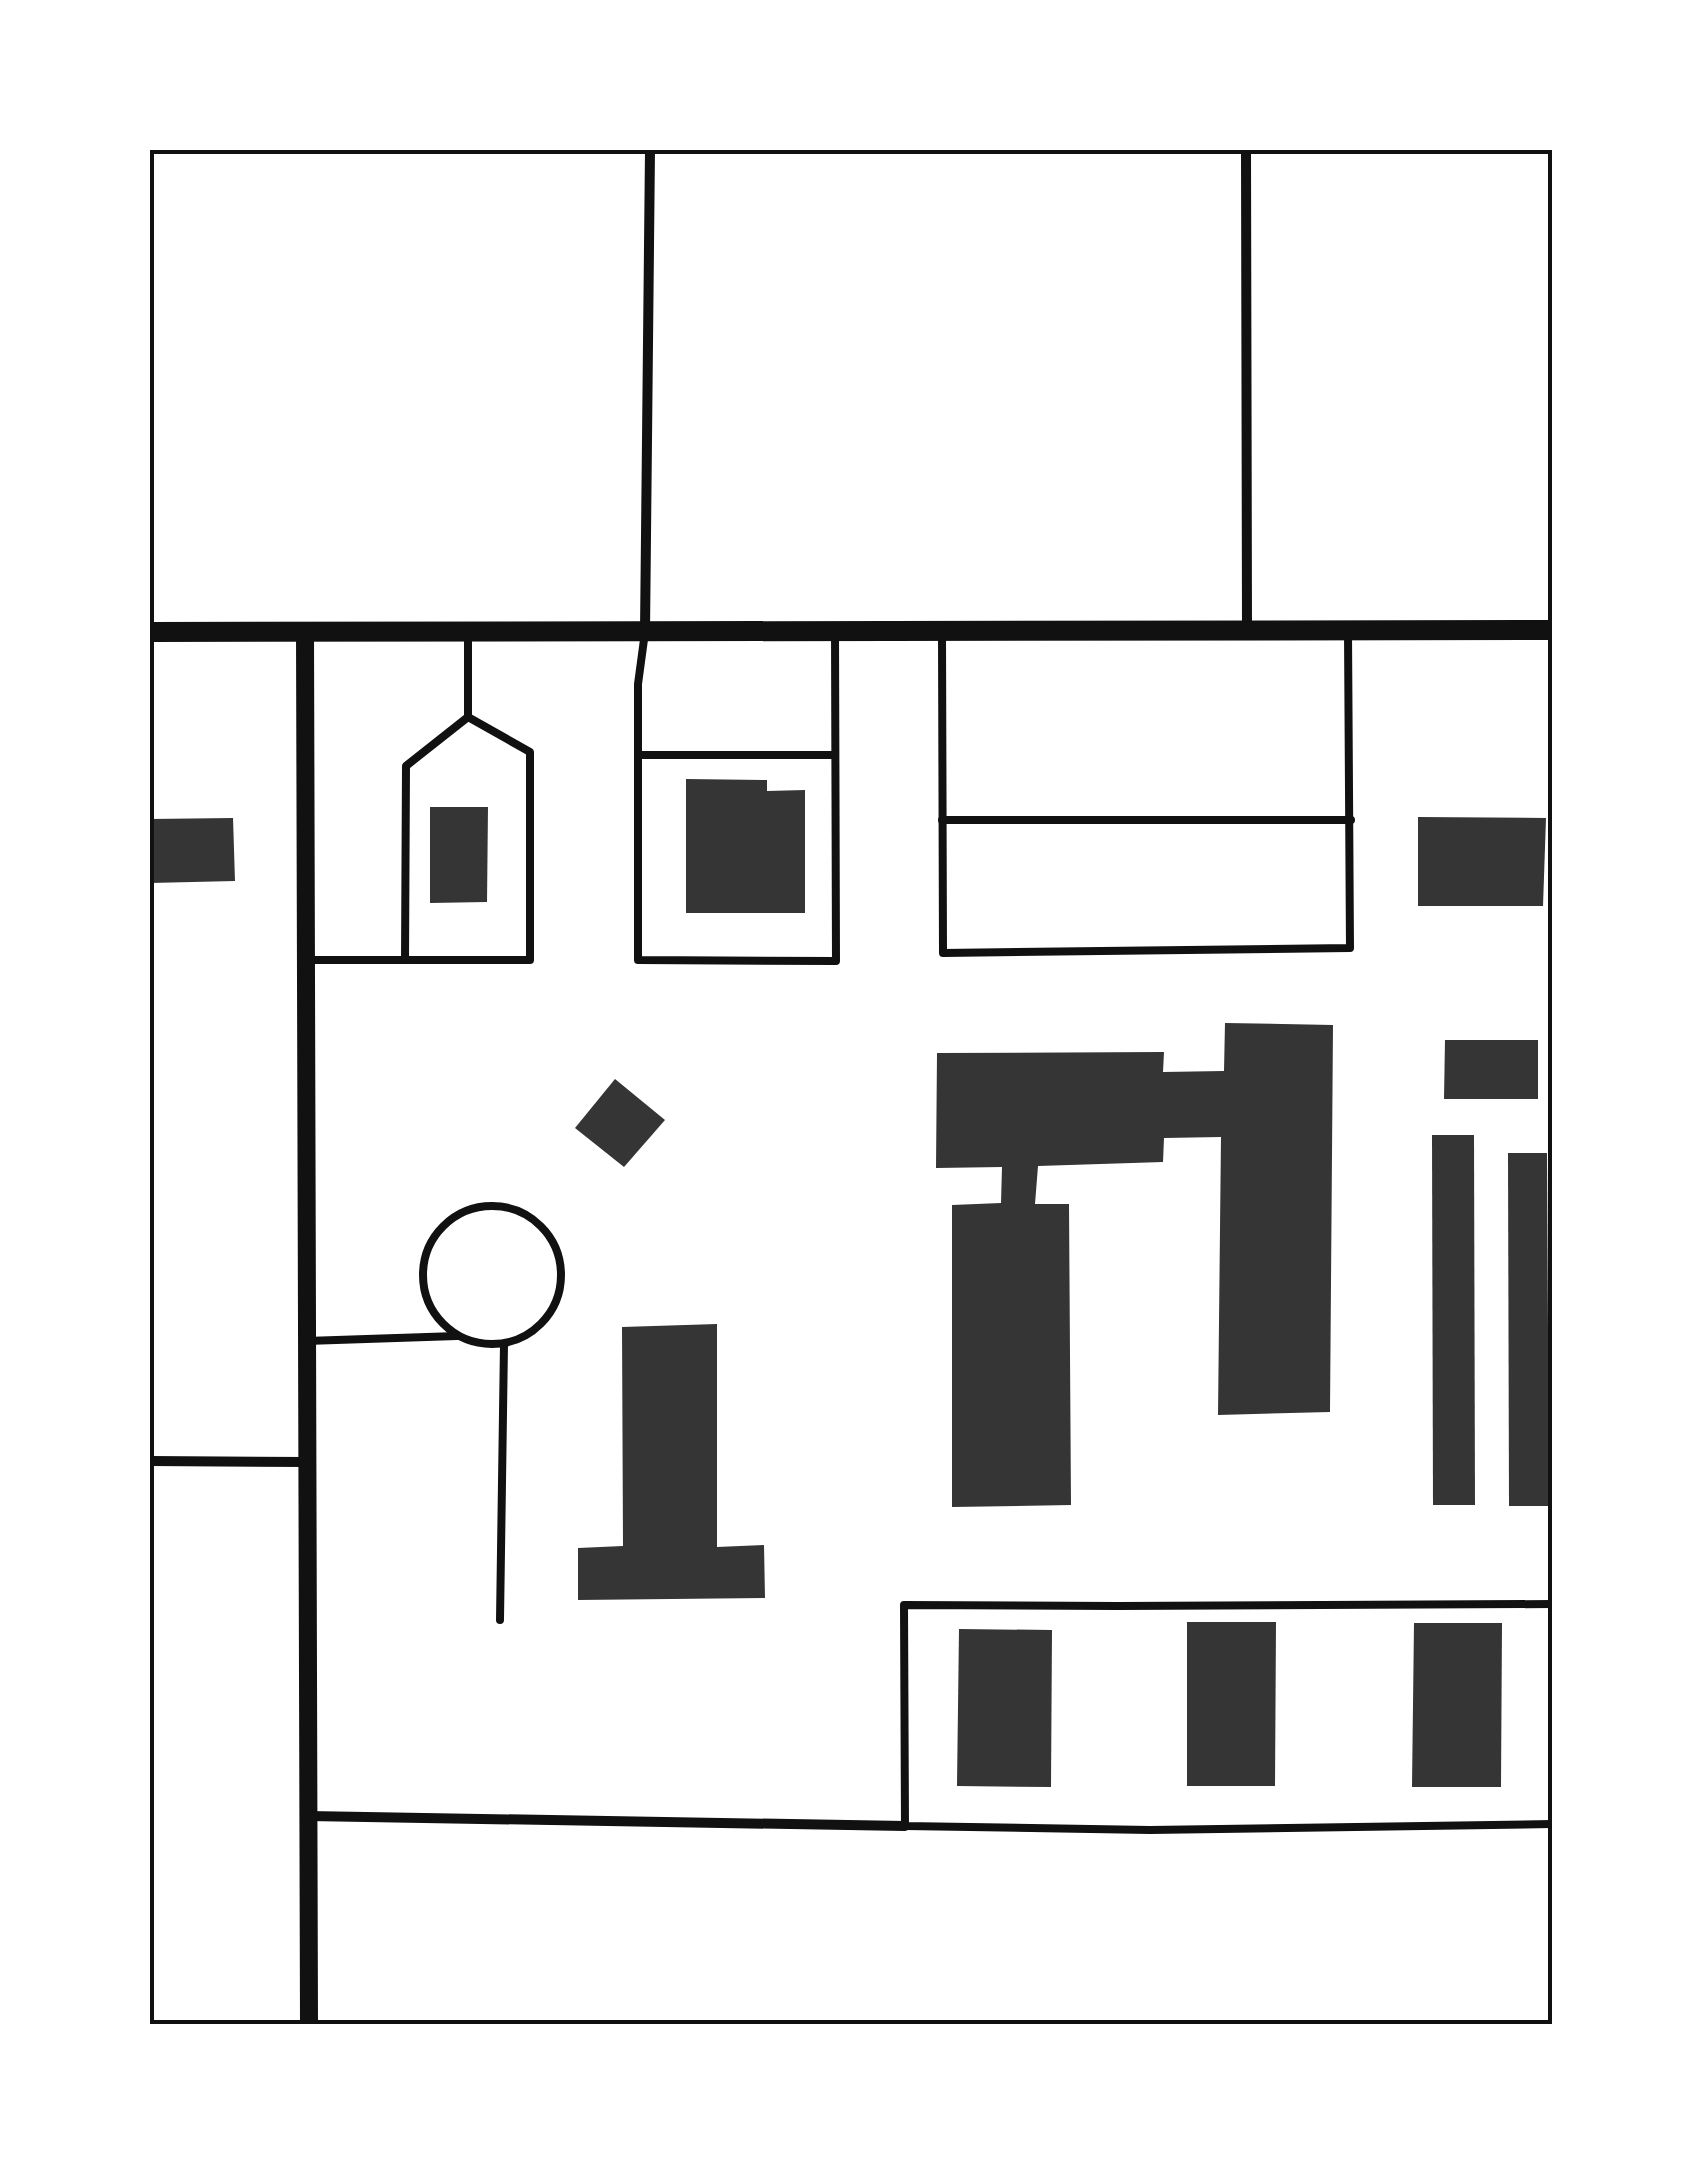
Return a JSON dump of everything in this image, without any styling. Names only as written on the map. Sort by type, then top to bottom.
[{"type":"main road","points":[[150,632],[1552,630]]},
{"type":"street","points":[[645,632],[650,150]]},
{"type":"street","points":[[1246,150],[1248,631]]},
{"type":"street","points":[[305,631],[309,2024]]},
{"type":"street","points":[[150,1461],[307,1462]]},
{"type":"street","points":[[308,1816],[905,1826]]},
{"type":"lane","points":[[942,631],[943,953],[1350,948],[1348,631]]},
{"type":"lane","points":[[468,632],[468,717]]},
{"type":"lane","points":[[645,632],[638,684],[638,960],[836,961],[835,632]]},
{"type":"lane","points":[[304,960],[530,960],[530,752],[468,717]]},
{"type":"lane","points":[[405,960],[406,766],[468,717]]},
{"type":"lane","points":[[638,755],[835,754]]},
{"type":"lane","points":[[942,820],[1351,820]]},
{"type":"lane","points":[[492,1204],[514,1208],[534,1218],[549,1235],[559,1256],[562,1278],[557,1301],[545,1320],[526,1336],[504,1344],[480,1344],[458,1336],[440,1322],[427,1302],[422,1278],[424,1256],[434,1235],[450,1218],[470,1208],[492,1204]]},
{"type":"lane","points":[[306,1341],[458,1336]]},
{"type":"lane","points":[[500,1620],[504,1344]]},
{"type":"lane","points":[[1552,1604],[904,1604],[905,1826],[1150,1830],[1552,1824]]},
{"type":"building","points":[[686,779],[767,780],[767,791],[805,790],[805,913],[686,913]]},
{"type":"building","points":[[430,807],[488,807],[487,902],[430,903]]},
{"type":"building","points":[[1418,817],[1546,818],[1543,906],[1418,906]]},
{"type":"building","points":[[233,818],[235,881],[150,883],[150,819]]},
{"type":"building","points":[[1225,1023],[1333,1025],[1330,1412],[1218,1415],[1221,1137],[1164,1138],[1163,1162],[1038,1166],[1035,1204],[1069,1204],[1071,1505],[952,1507],[952,1205],[1001,1203],[1002,1167],[936,1168],[937,1053],[1164,1052],[1163,1072],[1224,1071]]},
{"type":"building","points":[[1445,1040],[1538,1040],[1538,1099],[1444,1099]]},
{"type":"building","points":[[615,1079],[665,1120],[624,1167],[575,1128]]},
{"type":"building","points":[[1432,1135],[1474,1135],[1475,1505],[1433,1505]]},
{"type":"building","points":[[1508,1153],[1547,1153],[1549,1506],[1509,1506]]},
{"type":"building","points":[[717,1324],[717,1547],[764,1545],[765,1598],[578,1600],[578,1548],[623,1546],[622,1327]]},
{"type":"building","points":[[1187,1622],[1276,1622],[1275,1786],[1187,1786]]},
{"type":"building","points":[[1414,1623],[1502,1623],[1501,1787],[1412,1787]]},
{"type":"building","points":[[959,1629],[1052,1630],[1051,1787],[957,1786]]}]
